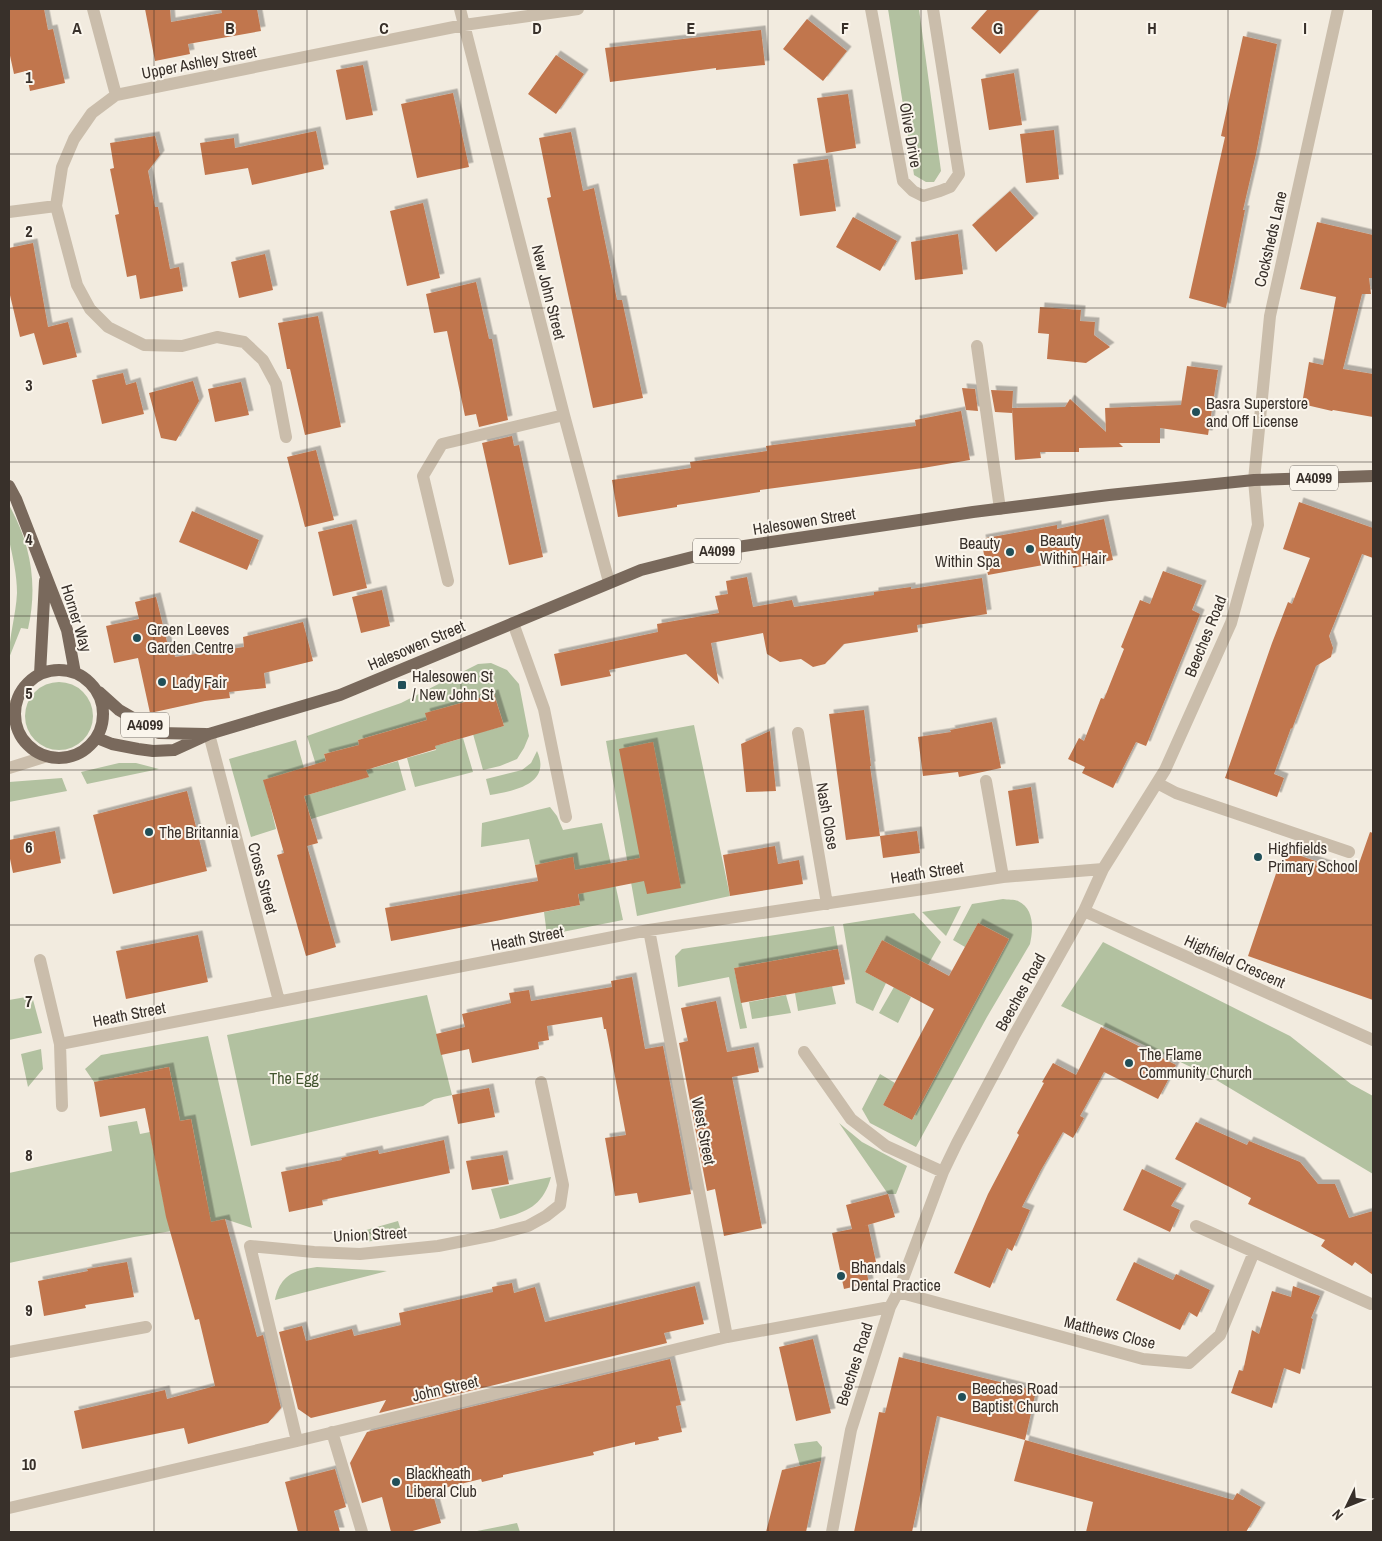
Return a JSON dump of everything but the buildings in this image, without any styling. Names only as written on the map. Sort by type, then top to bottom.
[{"type":"main road","name":"A4099","points":[[1254,480],[1373,476]]},
{"type":"main road","name":"Halesowen Street","points":[[97,738],[112,744],[153,751],[174,750],[209,734],[340,695],[641,570],[724,549],[1000,509],[1109,495],[1254,480]]},
{"type":"main road","name":"Horner Way","points":[[9,486],[16,499],[67,630],[75,673]]},
{"type":"main road","name":"Horner Way","points":[[40,674],[45,574]]},
{"type":"main road","points":[[59,670],[75,673],[93,686],[101,700],[103,720],[97,738],[90,746],[76,755],[60,759],[44,757],[26,745],[16,728],[12,708],[20,692],[32,678],[40,674],[59,670]]},
{"type":"main road","name":"Halesowen Street","points":[[93,686],[118,710],[159,733],[209,734]]},
{"type":"street","points":[[93,9],[116,95]]},
{"type":"street","name":"New John Street","points":[[460,9],[564,415],[609,582]]},
{"type":"street","name":"Upper Ashley Street","points":[[56,206],[62,167],[74,139],[92,113],[116,95],[464,25],[578,9]]},
{"type":"street","name":"Olive Drive","points":[[872,9],[903,181],[912,191],[923,196],[940,192],[950,187],[959,174],[933,9]]},
{"type":"street","name":"Cocksheds Lane","points":[[1254,480],[1270,316],[1338,9]]},
{"type":"street","points":[[9,212],[56,206],[76,285],[90,309],[108,327],[144,346],[182,346],[217,337],[244,342],[262,360],[276,384],[286,437]]},
{"type":"street","points":[[978,346],[1000,509]]},
{"type":"street","points":[[448,581],[423,476],[442,444],[564,415]]},
{"type":"street","name":"Beeches Road","points":[[832,1532],[850,1430],[890,1307],[898,1292],[943,1172],[1015,1034],[1084,911],[1104,869],[1165,770],[1231,623],[1258,525],[1254,480]]},
{"type":"street","points":[[513,623],[544,709],[566,817]]},
{"type":"street","name":"Nash Close","points":[[798,733],[827,904]]},
{"type":"street","name":"Cross Street","points":[[209,734],[279,1001]]},
{"type":"street","points":[[9,768],[44,757]]},
{"type":"street","points":[[986,781],[1003,877]]},
{"type":"street","points":[[1157,783],[1176,793],[1349,852]]},
{"type":"street","name":"Heath Street","points":[[60,1044],[649,930],[1003,877],[1104,869]]},
{"type":"street","name":"Highfield Crescent","points":[[1084,911],[1373,1040]]},
{"type":"street","name":"West Street","points":[[649,930],[726,1337]]},
{"type":"street","points":[[40,960],[60,1044],[62,1106]]},
{"type":"street","points":[[804,1052],[851,1119],[886,1146],[943,1172]]},
{"type":"street","name":"Union Street","points":[[297,1441],[250,1246],[360,1254],[438,1246],[494,1235],[528,1226],[546,1216],[560,1205],[563,1186],[541,1082]]},
{"type":"street","points":[[1196,1226],[1371,1304]]},
{"type":"street","name":"Matthews Close","points":[[898,1292],[1143,1359],[1189,1363],[1220,1335],[1254,1252]]},
{"type":"street","name":"John Street","points":[[9,1508],[297,1441],[726,1337],[890,1307]]},
{"type":"street","points":[[9,1352],[146,1327]]},
{"type":"street","points":[[332,1432],[362,1532]]},
{"type":"green space","points":[[888,9],[919,9],[941,171],[934,182],[926,182],[914,175]]},
{"type":"green space","points":[[9,505],[23,535],[31,565],[32,597],[28,629],[21,628],[9,658],[17,593],[16,573],[8,536]]},
{"type":"green space","points":[[491,663],[507,670],[519,684],[529,736],[517,759],[483,770],[473,734],[504,726],[494,694],[426,713],[427,720],[358,740],[359,745],[324,754],[326,762],[316,765],[307,736],[401,703],[478,664]]},
{"type":"green space","points":[[59,682],[72,685],[83,692],[90,703],[93,716],[90,729],[83,740],[72,747],[59,750],[46,747],[35,740],[28,729],[25,716],[28,703],[35,692],[46,685]]},
{"type":"green space","points":[[694,725],[730,896],[637,916],[606,741]]},
{"type":"green space","points":[[463,738],[473,772],[415,787],[407,758],[436,750],[435,746]]},
{"type":"green space","points":[[296,740],[304,768],[264,780],[276,829],[251,837],[229,759]]},
{"type":"green space","points":[[537,751],[540,762],[539,771],[535,778],[519,788],[490,795],[486,779],[522,770],[531,763]]},
{"type":"green space","points":[[398,761],[406,790],[311,819],[304,796],[368,777],[366,770]]},
{"type":"green space","points":[[119,763],[136,763],[159,769],[87,784],[81,772]]},
{"type":"green space","points":[[62,778],[67,791],[9,802],[9,782]]},
{"type":"green space","points":[[550,807],[557,816],[563,830],[602,823],[623,920],[547,935],[544,912],[580,905],[573,858],[535,865],[529,839],[481,847],[482,823]]},
{"type":"green space","points":[[1003,899],[1018,901],[1024,905],[1030,914],[1032,932],[1030,944],[987,1017],[916,1147],[870,1123],[862,1109],[880,1074],[895,1083],[883,1105],[912,1120],[1009,939],[978,923],[965,947],[953,940],[972,904]]},
{"type":"green space","points":[[961,906],[946,936],[922,912]]},
{"type":"green space","points":[[914,913],[941,942],[928,965],[882,940],[865,972],[886,983],[873,1011],[856,1003],[843,924]]},
{"type":"green space","points":[[834,926],[838,949],[734,968],[747,1028],[740,1029],[729,977],[678,987],[675,956],[682,949]]},
{"type":"green space","points":[[1103,942],[1290,1036],[1351,1084],[1373,1096],[1373,1174],[1208,1075],[1061,1006]]},
{"type":"green space","points":[[832,986],[836,1004],[798,1011],[795,993]]},
{"type":"green space","points":[[894,987],[911,997],[898,1023],[879,1013]]},
{"type":"green space","name":"The Egg","points":[[427,995],[452,1095],[434,1099],[423,1106],[251,1146],[227,1035]]},
{"type":"green space","points":[[786,995],[791,1013],[752,1019],[749,1002]]},
{"type":"green space","points":[[32,996],[42,1033],[9,1040],[9,1000]]},
{"type":"green space","points":[[208,1036],[252,1228],[225,1219],[191,1228],[134,1237],[9,1263],[9,1173],[112,1151],[108,1126],[137,1121],[140,1134],[150,1132],[165,1209],[207,1201],[191,1119],[180,1121],[169,1067],[94,1082],[85,1069],[101,1055]]},
{"type":"green space","points":[[41,1049],[43,1069],[28,1087],[21,1054]]},
{"type":"green space","points":[[839,1123],[862,1142],[907,1166],[896,1194],[888,1194]]},
{"type":"green space","points":[[551,1177],[548,1187],[533,1206],[518,1214],[500,1219],[491,1189]]},
{"type":"green space","points":[[398,1221],[403,1237],[364,1242],[331,1240]]},
{"type":"green space","points":[[317,1267],[387,1271],[275,1300],[280,1285],[294,1272]]},
{"type":"green space","points":[[817,1441],[822,1447],[821,1461],[800,1466],[794,1444]]},
{"type":"green space","points":[[517,1523],[520,1532],[472,1532]]},
{"type":"place","name":"Basra Superstore and Off License","points":[[1196,412]]},
{"type":"place","name":"Beauty Within Hair","points":[[1030,549]]},
{"type":"place","name":"Beauty Within Spa","points":[[1010,552]]},
{"type":"place","name":"Green Leeves Garden Centre","points":[[137,638]]},
{"type":"place","name":"Lady Fair","points":[[162,682]]},
{"type":"place","name":"Halesowen St / New John St","points":[[402,685]]},
{"type":"place","name":"The Britannia","points":[[149,832]]},
{"type":"place","name":"Highfields Primary School","points":[[1258,857]]},
{"type":"place","name":"The Flame Community Church","points":[[1129,1063]]},
{"type":"place","name":"Bhandals Dental Practice","points":[[841,1276]]},
{"type":"place","name":"Beeches Road Baptist Church","points":[[962,1397]]},
{"type":"place","name":"Blackheath Liberal Club","points":[[396,1482]]}]
